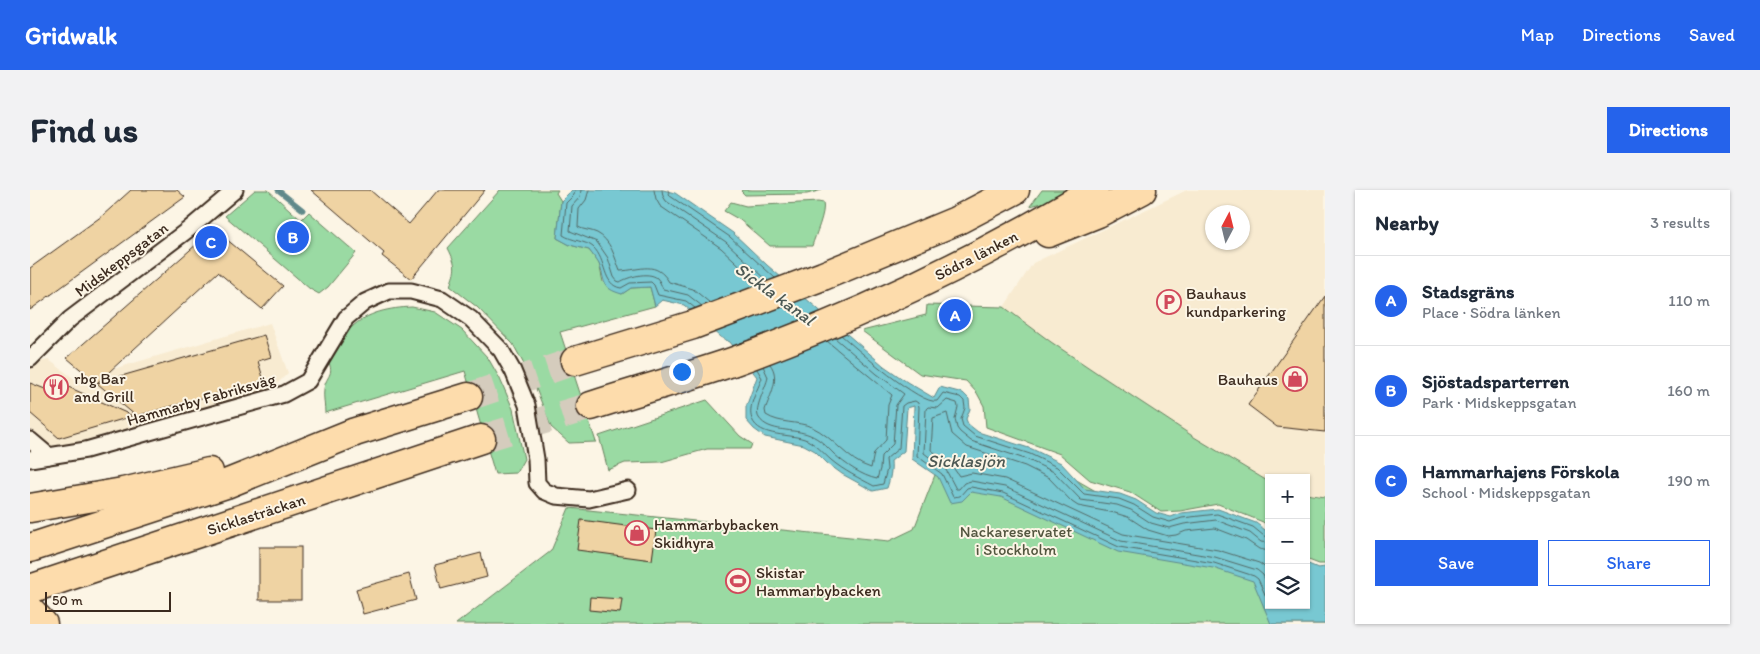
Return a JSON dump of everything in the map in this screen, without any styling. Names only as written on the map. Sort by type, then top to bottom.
[{"type":"highway","points":[[823,276],[960,202],[978,190]]},
{"type":"highway","points":[[574,361],[693,325],[823,276],[956,221],[1014,190]]},
{"type":"highway","name":"Södra länken","points":[[591,406],[731,362],[854,314],[1049,218],[1094,190]]},
{"type":"highway","points":[[912,287],[1098,213],[1142,190]]},
{"type":"highway","points":[[30,508],[123,492],[196,476],[355,432],[468,397]]},
{"type":"highway","points":[[30,548],[226,484],[355,432]]},
{"type":"highway","name":"Sicklasträckan","points":[[30,589],[482,440]]},
{"type":"highway","points":[[30,604],[112,574],[157,546]]},
{"type":"highway","points":[[30,610],[43,624]]},
{"type":"street","name":"Midskeppsgatan","points":[[30,359],[70,319],[236,190]]},
{"type":"street","name":"Hammarby Fabriksväg","points":[[30,459],[86,450],[284,394],[308,381],[346,318],[365,302],[388,291],[411,291],[442,299],[471,319],[501,350],[527,405],[536,459],[537,483],[544,492],[556,496],[589,499],[628,490]]},
{"type":"street","points":[[30,440],[49,456]]},
{"type":"shaded area","name":"Bauhaus kundparkering","points":[[1187,190],[1325,190],[1325,497],[1310,495],[1310,474],[1265,474],[1265,480],[1194,437],[1100,375],[1004,307],[1033,263]]},
{"type":"shaded area","points":[[270,323],[288,373],[272,389],[53,449],[30,429],[30,363],[49,360],[76,380]]},
{"type":"green space","points":[[255,190],[268,190],[301,220],[309,212],[356,253],[328,287],[319,294],[310,289],[225,216]]},
{"type":"green space","points":[[500,190],[558,190],[556,193],[561,201],[557,238],[570,245],[589,250],[599,263],[603,282],[622,294],[631,288],[650,287],[655,306],[560,332],[596,442],[569,443],[551,427],[533,381],[513,344],[477,307],[450,286],[455,267],[448,248]]},
{"type":"green space","points":[[742,190],[822,190],[807,194],[745,195]]},
{"type":"green space","points":[[1042,190],[1067,190],[1051,201],[1030,206]]},
{"type":"green space","points":[[731,202],[746,206],[818,202],[823,203],[824,207],[812,246],[770,246],[740,220],[724,211]]},
{"type":"green space","points":[[927,305],[1004,307],[1100,375],[1194,437],[1265,480],[1265,524],[1218,504],[1180,511],[1161,512],[1130,492],[1090,480],[1060,454],[986,427],[984,406],[977,393],[966,381],[920,374],[862,331],[926,315]]},
{"type":"green space","points":[[412,307],[435,312],[462,330],[488,358],[500,379],[513,409],[524,459],[516,473],[495,474],[465,371],[325,413],[324,389],[331,369],[328,360],[345,335],[364,318],[395,308]]},
{"type":"green space","points":[[707,400],[740,436],[752,444],[750,449],[707,449],[661,462],[625,463],[608,470],[599,436]]},
{"type":"green space","name":"Nackareservatet i Stockholm","points":[[1028,452],[1106,497],[1265,554],[1265,609],[1310,609],[1325,624],[456,624],[551,551],[569,508],[889,541],[914,529],[940,462]]},
{"type":"green space","points":[[1310,495],[1325,497],[1325,564],[1310,561]]},
{"type":"water","points":[[572,190],[663,190],[675,193],[733,233],[767,265],[884,366],[907,382],[934,398],[940,387],[963,393],[969,399],[970,409],[966,419],[968,424],[978,432],[1032,449],[1061,463],[1085,489],[1120,494],[1136,500],[1156,513],[1171,517],[1181,513],[1218,509],[1256,523],[1265,530],[1265,609],[1310,609],[1310,565],[1318,568],[1325,567],[1325,624],[1271,624],[1253,581],[1213,568],[1118,552],[1001,497],[971,492],[962,501],[950,503],[938,477],[912,459],[914,406],[907,408],[904,451],[891,461],[891,475],[887,488],[873,491],[842,474],[815,451],[804,445],[765,437],[746,420],[746,407],[757,377],[730,342],[720,337],[684,305],[662,300],[655,306],[650,287],[631,288],[622,294],[610,289],[605,283],[599,264],[589,250],[570,245],[557,238],[561,201]]},
{"type":"building","points":[[131,190],[177,190],[185,197],[30,310],[30,268],[102,216]]},
{"type":"building","points":[[311,190],[370,190],[409,224],[438,190],[485,190],[411,279],[382,256],[384,253]]},
{"type":"building","points":[[214,229],[283,286],[262,309],[218,272],[97,383],[264,335],[271,357],[258,361],[264,381],[136,416],[67,358]]},
{"type":"building","name":"Bauhaus","points":[[1325,296],[1325,432],[1277,427],[1248,405]]},
{"type":"building","points":[[53,380],[133,416],[59,438],[30,413],[30,383],[45,389]]},
{"type":"building","points":[[581,520],[656,530],[652,560],[577,550]]},
{"type":"building","points":[[259,547],[301,547],[301,600],[259,600]]},
{"type":"building","points":[[481,553],[487,577],[441,589],[435,565]]},
{"type":"building","points":[[409,574],[416,600],[363,614],[356,589]]},
{"type":"building","points":[[590,597],[622,599],[620,613],[589,610]]},
{"type":"waterway","points":[[278,190],[303,210]]},
{"type":"tunnel","points":[[468,397],[575,361]]},
{"type":"tunnel","points":[[481,439],[591,406]]},
{"type":"place","name":"Sjöstadsparterren","points":[[293,237]]},
{"type":"place","name":"Hammarhajens Förskola","points":[[211,242]]},
{"type":"place","name":"Bauhaus kundparkering","points":[[1169,302]]},
{"type":"place","name":"Stadsgräns","points":[[955,315]]},
{"type":"place","name":"Bauhaus","points":[[1295,379]]},
{"type":"place","name":"rbg Bar and Grill","points":[[56,387]]},
{"type":"place","name":"Hammarbybacken Skidhyra","points":[[637,533]]},
{"type":"place","name":"Skistar Hammarbybacken","points":[[738,581]]},
{"type":"water label","name":"Sickla kanal","points":[[775,294]]},
{"type":"water label","name":"Sicklasjön","points":[[966,461]]}]
